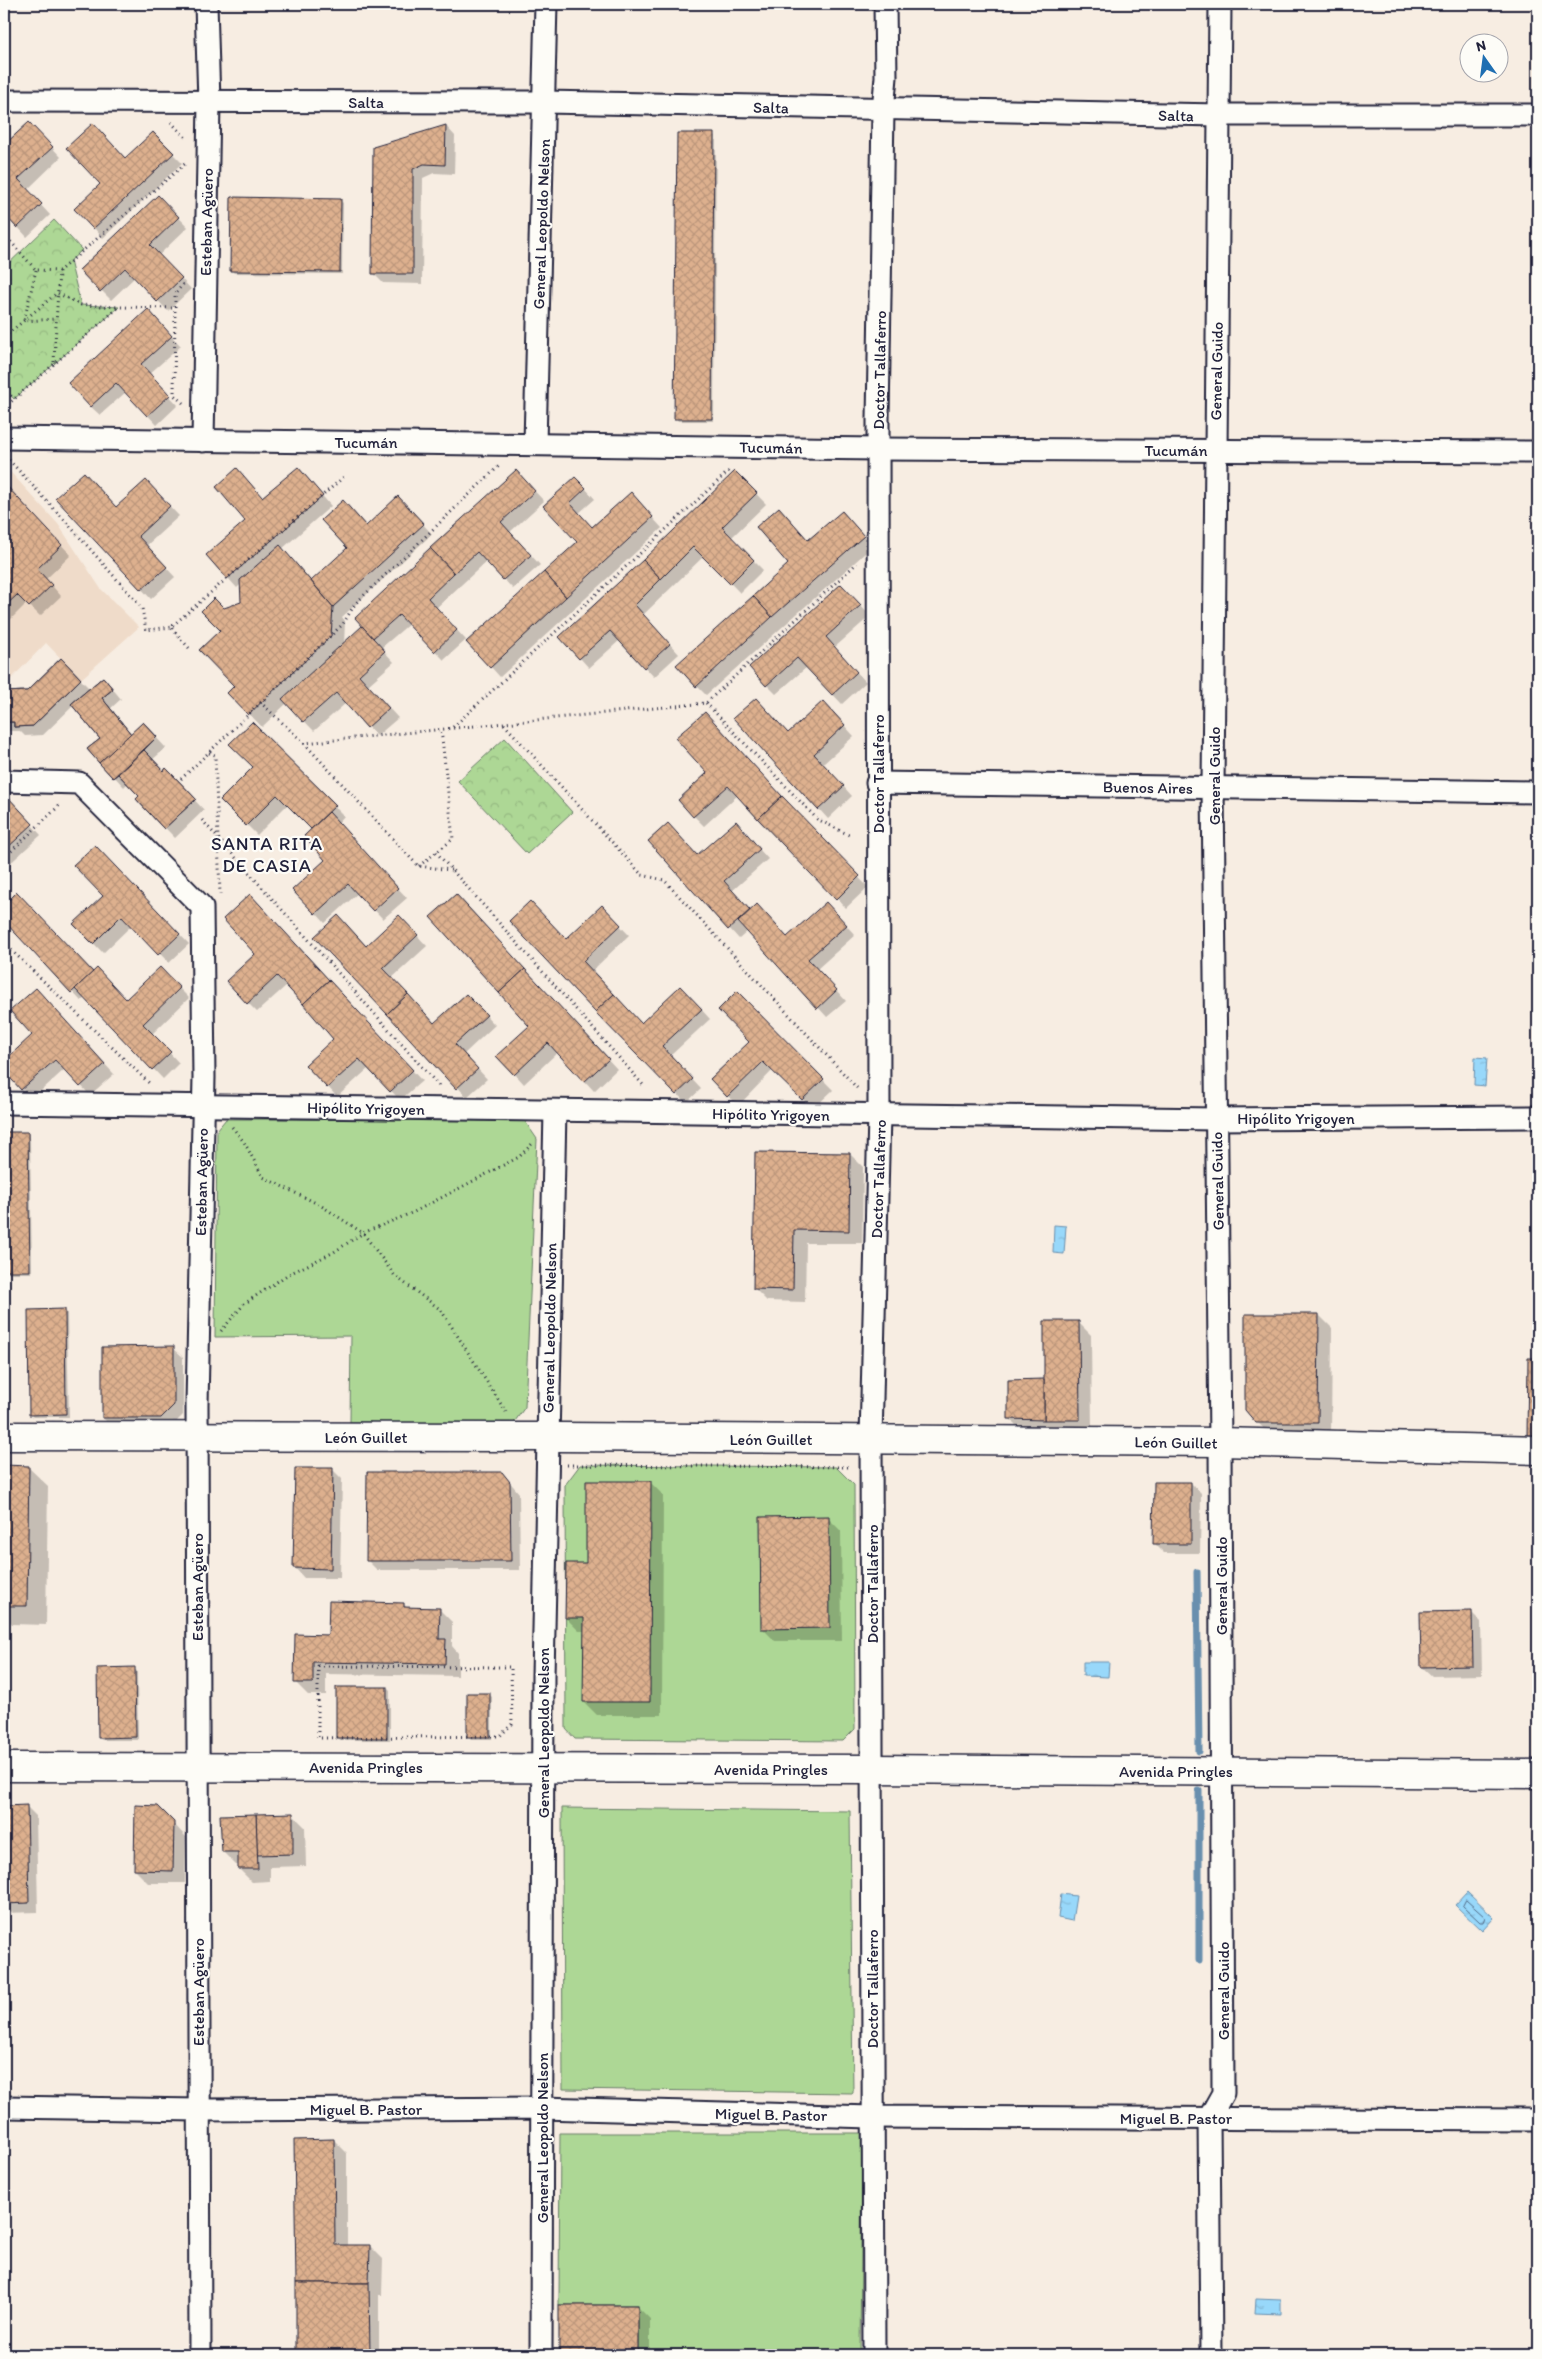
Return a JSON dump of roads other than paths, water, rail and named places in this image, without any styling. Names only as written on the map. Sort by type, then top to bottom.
[{"type":"street","name":"Esteban Agüero","points":[[203,441],[209,102],[206,4]]},
{"type":"street","name":"General Leopoldo Nelson","points":[[535,443],[546,4]]},
{"type":"street","name":"Doctor Tallaferro","points":[[874,2355],[871,1439],[880,1115],[877,783],[878,449],[883,110],[886,77],[885,4]]},
{"type":"street","name":"General Guido","points":[[1211,2355],[1209,2118],[1223,2093],[1220,1442],[1213,788],[1220,4]]},
{"type":"street","name":"Salta","points":[[4,101],[544,102],[1220,116],[1538,115]]},
{"type":"street","name":"Tucumán","points":[[4,438],[535,443],[878,449],[1538,452]]},
{"type":"street","name":"Esteban Agüero","points":[[4,781],[79,783],[202,906],[203,1105],[197,1438],[200,2355]]},
{"type":"street","name":"Buenos Aires","points":[[877,783],[1538,792]]},
{"type":"street","name":"Hipólito Yrigoyen","points":[[4,1103],[1216,1119],[1538,1117]]},
{"type":"street","name":"General Leopoldo Nelson","points":[[542,2355],[543,1768],[547,1437],[555,1111]]},
{"type":"street","name":"León Guillet","points":[[4,1436],[197,1438],[547,1437],[1220,1442],[1538,1450]]},
{"type":"street","name":"Avenida Pringles","points":[[4,1767],[873,1769],[1538,1774]]},
{"type":"street","name":"Miguel B. Pastor","points":[[4,2107],[198,2110],[541,2108],[872,2117],[1538,2120]]},
{"type":"water","points":[[1475,1057],[1487,1058],[1485,1086],[1474,1085]]},
{"type":"water","points":[[1054,1225],[1066,1226],[1064,1254],[1053,1253]]},
{"type":"water","points":[[1083,1662],[1109,1662],[1108,1677],[1083,1676]]},
{"type":"water","points":[[1467,1892],[1494,1918],[1482,1931],[1455,1905]]},
{"type":"water","points":[[1061,1894],[1076,1896],[1072,1921],[1058,1918]]},
{"type":"water","points":[[1256,2299],[1281,2300],[1281,2314],[1255,2313]]},
{"type":"waterway","points":[[1197,1572],[1199,1751]]},
{"type":"waterway","points":[[1199,1791],[1199,1960]]},
{"type":"district","name":"SANTA RITA DE CASIA","points":[[267,854]]}]
